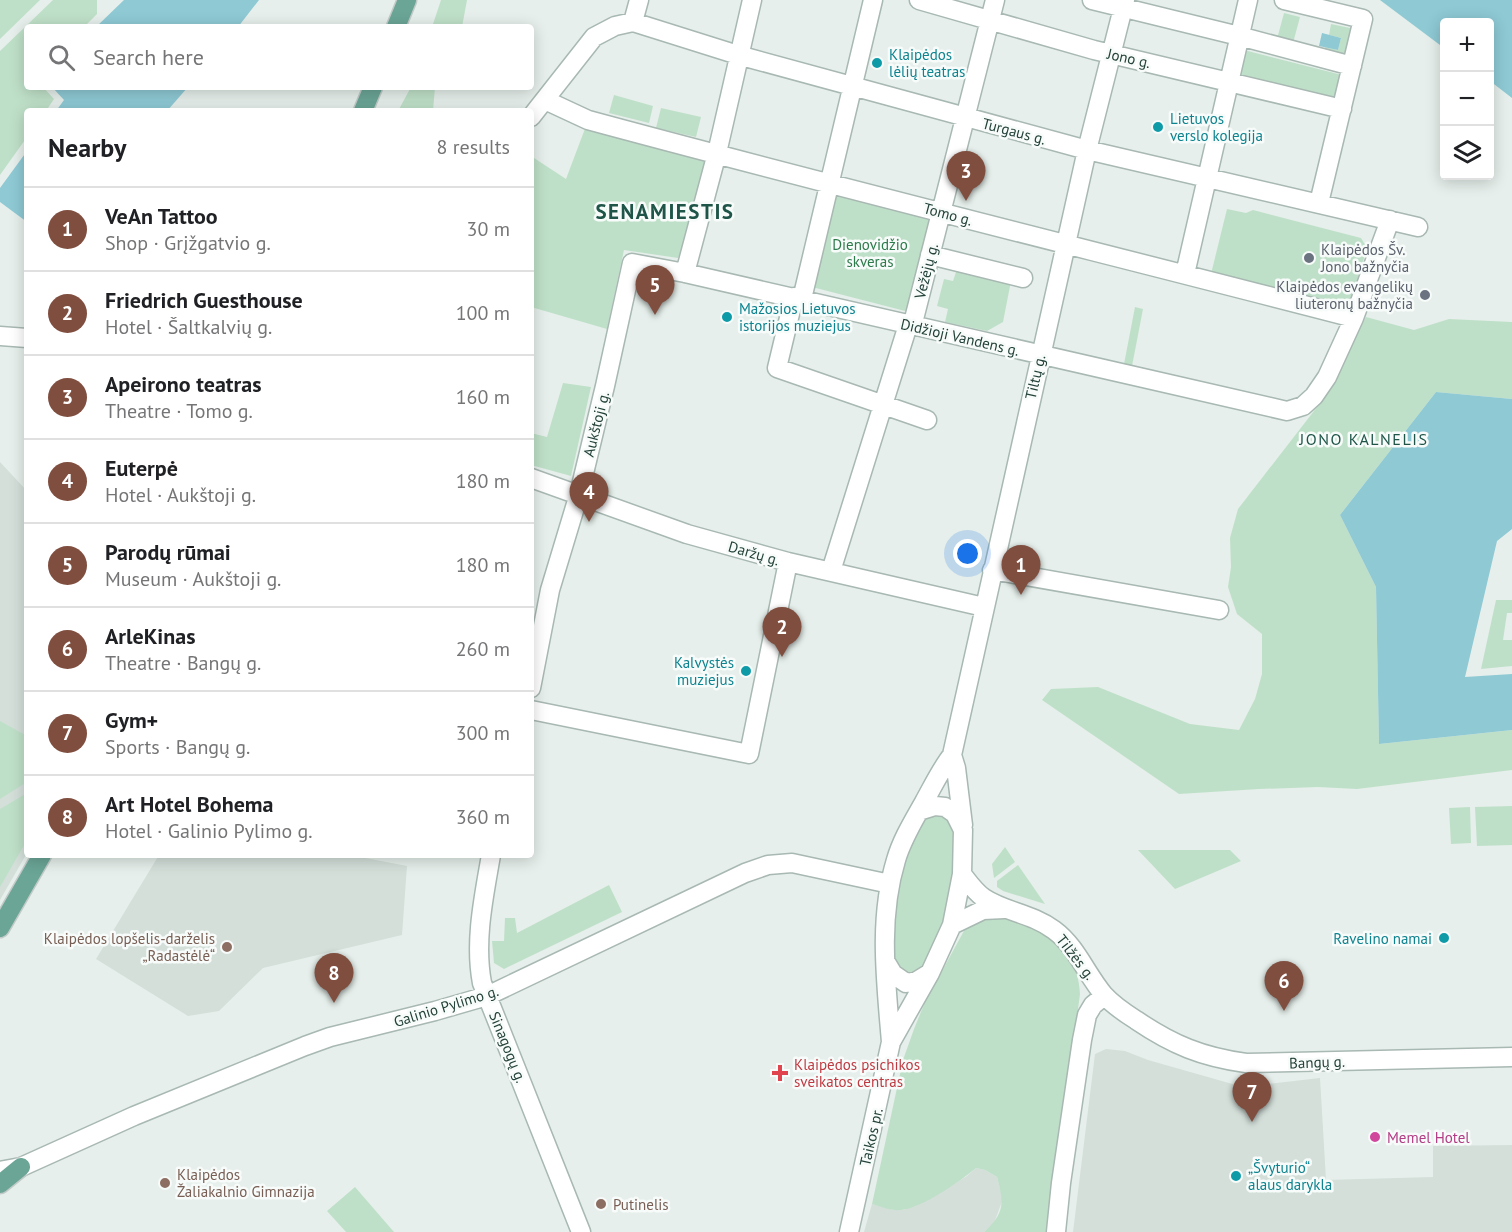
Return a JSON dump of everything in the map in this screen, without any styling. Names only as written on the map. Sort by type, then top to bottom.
[{"type":"main road","points":[[397,24],[407,0]]},
{"type":"main road","points":[[364,108],[372,90]]},
{"type":"main road","points":[[0,928],[40,858]]},
{"type":"main road","points":[[0,1184],[21,1167]]},
{"type":"street","points":[[534,113],[594,37],[619,19],[639,0]]},
{"type":"street","points":[[685,273],[717,153],[752,0]]},
{"type":"street","points":[[873,0],[829,182],[777,368],[927,420]]},
{"type":"street","name":"Jono g.","points":[[919,0],[1111,54],[1342,109]]},
{"type":"street","name":"Vežėjų g.","points":[[831,571],[908,325],[914,319],[995,0]]},
{"type":"street","points":[[1092,0],[1124,4],[1352,66]]},
{"type":"street","points":[[1185,274],[1248,0]]},
{"type":"street","points":[[1284,0],[1362,19],[1319,203]]},
{"type":"street","name":"Tiltų g.","points":[[890,884],[896,858],[943,766],[952,755],[1086,150],[1124,4]]},
{"type":"street","name":"Turgaus g.","points":[[619,19],[738,55],[1086,150],[1418,227]]},
{"type":"street","name":"Tomo g.","points":[[545,100],[588,120],[940,213],[1354,318]]},
{"type":"street","points":[[1354,318],[1390,220]]},
{"type":"street","points":[[930,255],[1023,278]]},
{"type":"street","name":"Didžioji Vandens g.","points":[[632,263],[798,298],[1287,411],[1303,405],[1314,396],[1327,377],[1354,318]]},
{"type":"street","name":"Aukštoji g.","points":[[534,673],[550,590],[579,494],[606,386],[632,263]]},
{"type":"street","points":[[0,336],[24,338]]},
{"type":"street","name":"Daržų g.","points":[[534,479],[687,534],[788,562],[984,607]]},
{"type":"street","points":[[534,711],[749,754],[788,562]]},
{"type":"street","points":[[992,570],[1219,610]]},
{"type":"street","name":"Tiltų g.","points":[[952,755],[956,768],[963,830],[962,874],[952,925]]},
{"type":"street","points":[[919,811],[935,806],[945,807],[955,814],[963,830]]},
{"type":"street","name":"Sinagogų g.","points":[[491,858],[481,919],[480,970],[487,996],[581,1232]]},
{"type":"street","name":"Galinio Pylimo g.","points":[[0,1171],[21,1167],[134,1116],[330,1037],[487,996],[745,873],[768,866],[792,863],[890,884]]},
{"type":"street","name":"Tilžės g.","points":[[962,874],[974,890],[985,899],[1034,917],[1055,931],[1071,945],[1104,996]]},
{"type":"street","name":"Taikos pr.","points":[[849,1232],[891,1042],[884,920],[890,884]]},
{"type":"street","name":"Tilžės g.","points":[[952,925],[964,917],[983,910],[1010,909]]},
{"type":"street","name":"Taikos pr.","points":[[891,1042],[930,973],[952,925]]},
{"type":"street","points":[[886,964],[893,974],[906,983],[917,981],[930,973]]},
{"type":"street","points":[[1056,1232],[1061,1183],[1087,1015],[1093,1005],[1104,996]]},
{"type":"street","name":"Bangų g.","points":[[1104,996],[1126,1014],[1177,1045],[1225,1060],[1246,1063],[1290,1063],[1512,1057]]},
{"type":"shaded area","points":[[0,462],[24,488],[24,858],[0,900]]},
{"type":"shaded area","name":"Klaipėdos lopšelis-darželis „Radastėlė“","points":[[157,858],[366,858],[407,866],[402,935],[263,968],[219,1011],[188,1016],[96,959]]},
{"type":"shaded area","points":[[1106,1049],[1125,1051],[1148,1060],[1243,1087],[1320,1078],[1326,1180],[1433,1177],[1433,1146],[1512,1145],[1512,1232],[1073,1232],[1095,1054]]},
{"type":"shaded area","points":[[976,1168],[997,1177],[1003,1199],[994,1223],[984,1232],[864,1232],[872,1204],[894,1210],[904,1210],[933,1197]]},
{"type":"green space","points":[[0,0],[40,0],[0,39]]},
{"type":"green space","points":[[53,0],[97,0],[97,14],[87,24],[28,24]]},
{"type":"green space","points":[[441,0],[467,0],[463,24],[433,24]]},
{"type":"green space","points":[[1284,13],[1300,17],[1293,43],[1277,39]]},
{"type":"green space","points":[[1331,24],[1355,29],[1348,57],[1324,51],[1325,47],[1338,50],[1341,38],[1329,35]]},
{"type":"green space","points":[[24,28],[24,90],[46,90],[54,99],[48,108],[24,108],[24,141],[0,175],[0,51]]},
{"type":"green space","points":[[1244,50],[1342,75],[1336,101],[1236,79]]},
{"type":"green space","points":[[409,90],[435,90],[433,108],[400,108]]},
{"type":"green space","points":[[614,95],[653,106],[649,123],[609,113]]},
{"type":"green space","points":[[661,108],[701,117],[696,137],[656,128]]},
{"type":"green space","points":[[586,126],[708,159],[690,232],[678,258],[624,250],[607,329],[534,308],[534,158],[566,179]]},
{"type":"green space","name":"Dienovidžio skveras","points":[[834,195],[933,218],[909,312],[812,287]]},
{"type":"green space","points":[[1227,209],[1246,213],[1253,210],[1361,238],[1367,248],[1349,308],[1211,274]]},
{"type":"green space","points":[[958,266],[1011,281],[1003,322],[987,331],[945,322],[948,309],[937,306],[944,279],[953,281]]},
{"type":"green space","points":[[1135,307],[1143,309],[1132,366],[1124,364]]},
{"type":"green space","points":[[1366,317],[1414,330],[1449,319],[1512,322],[1512,399],[1436,392],[1340,515],[1376,587],[1379,744],[1512,730],[1512,770],[1357,789],[1318,787],[1179,794],[1042,700],[1051,689],[1098,687],[1190,724],[1239,730],[1255,699],[1262,674],[1262,634],[1237,614],[1228,587],[1231,567],[1230,538],[1238,509],[1324,398]]},
{"type":"green space","points":[[563,383],[591,387],[571,476],[534,466],[534,434],[547,437]]},
{"type":"green space","points":[[1496,600],[1512,600],[1512,613],[1507,613],[1503,640],[1512,640],[1512,666],[1481,669]]},
{"type":"green space","points":[[0,721],[24,734],[24,784],[0,799]]},
{"type":"green space","points":[[24,795],[24,845],[0,887],[0,809]]},
{"type":"green space","points":[[1512,806],[1512,845],[1477,846],[1475,807]]},
{"type":"green space","points":[[1470,807],[1471,843],[1451,844],[1449,808]]},
{"type":"green space","points":[[946,814],[954,825],[956,839],[947,910],[931,955],[920,969],[909,974],[900,970],[894,963],[893,923],[898,887],[909,852],[927,816]]},
{"type":"green space","points":[[1005,847],[1015,862],[994,878],[992,864]]},
{"type":"green space","points":[[1138,850],[1230,850],[1241,861],[1175,889]]},
{"type":"green space","points":[[1018,865],[1045,904],[997,887],[997,881]]},
{"type":"green space","points":[[609,885],[622,912],[504,969],[494,963],[492,941],[504,941],[505,918],[515,918],[517,933]]},
{"type":"green space","points":[[992,917],[1015,920],[1052,935],[1072,964],[1079,983],[1080,994],[1048,1232],[984,1232],[996,1219],[1002,1201],[997,1177],[976,1168],[940,1194],[919,1205],[894,1210],[872,1204],[903,1060],[925,1002],[965,929],[977,919]]},
{"type":"green space","points":[[355,1187],[394,1232],[346,1232],[327,1211]]},
{"type":"water","points":[[124,0],[259,0],[240,24],[99,24]]},
{"type":"water","points":[[1380,0],[1512,0],[1512,98],[1494,84],[1494,18],[1440,18],[1440,45]]},
{"type":"water","points":[[1322,33],[1341,38],[1338,50],[1319,46]]},
{"type":"water","points":[[55,90],[185,90],[170,108],[58,108],[64,100]]},
{"type":"water","points":[[24,155],[24,220],[0,202],[0,188]]},
{"type":"water","points":[[1436,392],[1512,399],[1512,529],[1497,541],[1465,677],[1512,674],[1512,730],[1379,744],[1376,587],[1340,515]]},
{"type":"place","name":"Klaipėdos lėlių teatras","points":[[877,63]]},
{"type":"place","name":"Lietuvos verslo kolegija","points":[[1158,127]]},
{"type":"place","name":"Apeirono teatras","points":[[966,201]]},
{"type":"place","name":"Klaipėdos Šv. Jono bažnyčia","points":[[1309,258]]},
{"type":"place","name":"Klaipėdos evangelikų liuteronų bažnyčia","points":[[1425,295]]},
{"type":"place","name":"Parodų rūmai","points":[[655,315]]},
{"type":"place","name":"Mažosios Lietuvos istorijos muziejus","points":[[727,317]]},
{"type":"place","name":"Euterpė","points":[[589,522]]},
{"type":"place","name":"VeAn Tattoo","points":[[1021,595]]},
{"type":"place","name":"Friedrich Guesthouse","points":[[782,657]]},
{"type":"place","name":"Kalvystės muziejus","points":[[746,671]]},
{"type":"place","name":"Ravelino namai","points":[[1444,938]]},
{"type":"place","name":"Klaipėdos lopšelis-darželis „Radastėlė“","points":[[227,947]]},
{"type":"place","name":"Art Hotel Bohema","points":[[334,1003]]},
{"type":"place","name":"ArleKinas","points":[[1284,1011]]},
{"type":"place","name":"Klaipėdos psichikos sveikatos centras","points":[[780,1073]]},
{"type":"place","name":"Gym+","points":[[1252,1122]]},
{"type":"place","name":"Memel Hotel","points":[[1375,1137]]},
{"type":"place","name":"„Švyturio“ alaus darykla","points":[[1236,1176]]},
{"type":"place","name":"Klaipėdos Žaliakalnio Gimnazija","points":[[165,1183]]},
{"type":"place","name":"Putinelis","points":[[601,1204]]},
{"type":"district","name":"SENAMIESTIS","points":[[665,211]]},
{"type":"district","name":"JONO KALNELIS","points":[[1364,439]]}]
